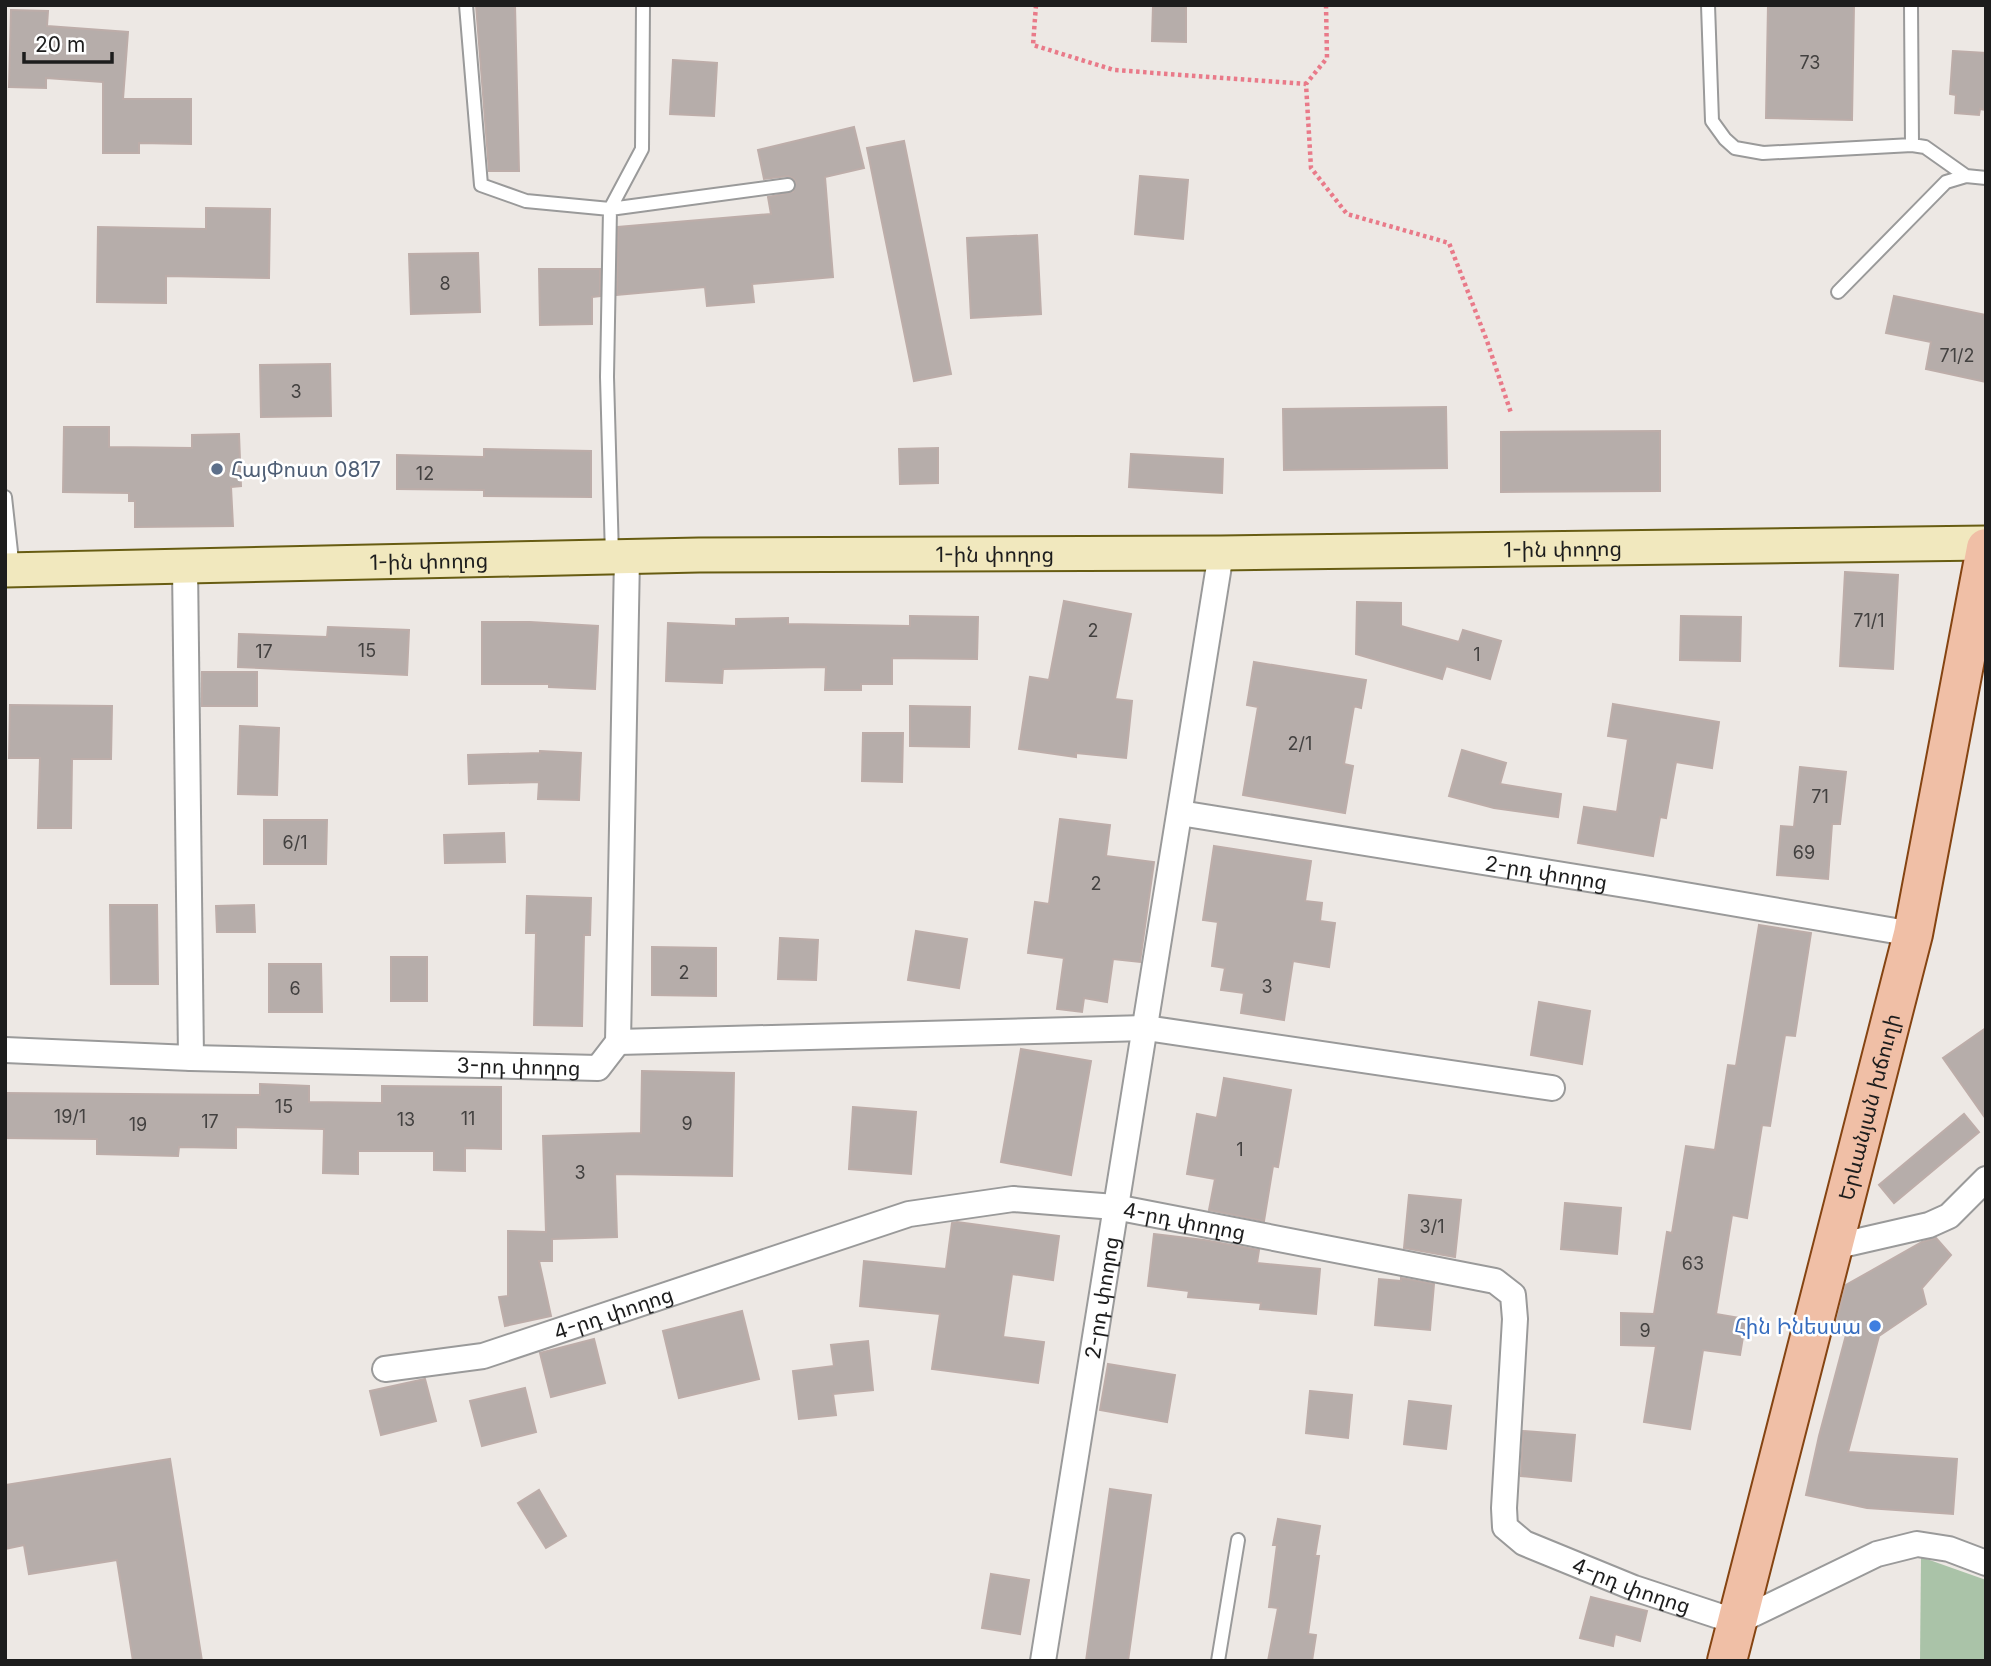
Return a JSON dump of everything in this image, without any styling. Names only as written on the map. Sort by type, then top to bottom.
[{"type":"main road","name":"1-ին փողոց","points":[[9,570],[699,555],[1986,545]]},
{"type":"main road","name":"Երևանյան խճուղի","points":[[1727,1661],[1913,934],[1986,545]]},
{"type":"street","name":"2-րդ փողոց","points":[[1043,1661],[1221,553]]},
{"type":"street","points":[[620,557],[618,1042],[1146,1028],[1552,1088]]},
{"type":"street","points":[[186,567],[191,1058]]},
{"type":"street","name":"2-րդ փողոց","points":[[1180,813],[1913,934]]},
{"type":"street","name":"3-րդ փողոց","points":[[5,1050],[191,1058],[598,1068],[618,1042]]},
{"type":"street","points":[[1833,1247],[1929,1225],[1949,1216],[1986,1179]]},
{"type":"street","name":"4-րդ փողոց","points":[[385,1369],[483,1356],[909,1214],[1013,1199],[1115,1207],[1495,1281],[1513,1294],[1505,1527],[1524,1543],[1634,1588],[1737,1622]]},
{"type":"street","points":[[1737,1622],[1877,1554],[1917,1544],[1949,1549],[1986,1563]]},
{"type":"lane","points":[[466,5],[481,185],[526,201],[610,209],[788,185]]},
{"type":"lane","points":[[620,557],[607,377],[610,209],[642,149],[643,5]]},
{"type":"lane","points":[[1709,5],[1712,121],[1724,139],[1735,148],[1763,153],[1912,145],[1925,148],[1966,176]]},
{"type":"lane","points":[[1911,5],[1912,145]]},
{"type":"lane","points":[[1838,292],[1946,182],[1966,176],[1986,178]]},
{"type":"lane","points":[[5,497],[9,570]]},
{"type":"lane","points":[[1218,1661],[1238,1540]]},
{"type":"path","points":[[1036,5],[1032,45],[1114,70],[1306,84]]},
{"type":"path","points":[[1326,5],[1327,58],[1306,84],[1311,168],[1347,214],[1449,243],[1488,341],[1511,413]]},
{"type":"green space","points":[[1921,1557],[1986,1580],[1986,1661],[1920,1661]]},
{"type":"building","points":[[476,5],[515,5],[519,171],[489,171]]},
{"type":"building","points":[[1153,5],[1186,5],[1186,42],[1152,41]]},
{"type":"building","points":[[1768,5],[1854,5],[1852,120],[1766,118]]},
{"type":"building","points":[[11,10],[48,11],[47,26],[128,32],[123,99],[191,99],[191,144],[139,143],[139,153],[103,153],[103,82],[46,78],[46,88],[9,87]]},
{"type":"building","points":[[1953,51],[1986,53],[1986,110],[1980,109],[1979,115],[1955,113],[1956,95],[1950,94]]},
{"type":"building","points":[[673,60],[717,63],[714,116],[670,114]]},
{"type":"building","points":[[854,127],[864,168],[825,177],[833,277],[752,284],[754,302],[707,306],[705,287],[617,295],[618,227],[771,214],[768,197],[793,192],[796,183],[788,176],[764,179],[758,150]]},
{"type":"building","points":[[904,141],[951,374],[914,381],[867,148]]},
{"type":"building","points":[[1140,176],[1188,180],[1183,239],[1135,234]]},
{"type":"building","points":[[206,208],[270,209],[269,278],[166,276],[166,303],[97,302],[98,227],[206,229]]},
{"type":"building","points":[[1037,235],[1041,314],[971,318],[967,238]]},
{"type":"building","points":[[478,253],[480,312],[411,314],[409,254]]},
{"type":"building","points":[[539,269],[600,269],[600,296],[592,297],[592,324],[540,325]]},
{"type":"building","points":[[1894,296],[1986,315],[1986,382],[1926,369],[1931,342],[1886,333]]},
{"type":"building","points":[[330,364],[331,416],[261,417],[260,365]]},
{"type":"building","points":[[1446,407],[1447,468],[1284,470],[1283,409]]},
{"type":"building","points":[[64,427],[109,427],[109,447],[192,448],[192,435],[239,434],[241,486],[231,487],[233,526],[135,527],[135,501],[129,501],[129,493],[63,492]]},
{"type":"building","points":[[1660,431],[1660,491],[1501,492],[1501,432]]},
{"type":"building","points":[[938,448],[938,483],[900,484],[899,449]]},
{"type":"building","points":[[484,449],[591,451],[591,497],[484,496],[484,490],[397,489],[397,455],[484,457]]},
{"type":"building","points":[[1131,454],[1223,459],[1222,493],[1129,487]]},
{"type":"building","points":[[1845,572],[1898,575],[1893,669],[1840,666]]},
{"type":"building","points":[[1064,601],[1131,614],[1115,699],[1132,701],[1126,758],[1076,753],[1076,757],[1019,749],[1030,677],[1049,680]]},
{"type":"building","points":[[1357,602],[1401,603],[1401,626],[1459,642],[1463,630],[1501,641],[1490,679],[1446,666],[1442,679],[1356,654]]},
{"type":"building","points":[[910,616],[978,617],[977,659],[892,658],[892,684],[861,684],[861,690],[825,690],[826,667],[723,669],[722,683],[666,681],[668,623],[736,626],[736,619],[788,618],[788,624],[910,626]]},
{"type":"building","points":[[1681,616],[1741,617],[1740,661],[1680,660]]},
{"type":"building","points":[[482,622],[598,626],[595,689],[549,687],[549,684],[482,684]]},
{"type":"building","points":[[328,627],[409,630],[407,675],[238,667],[239,634],[327,637]]},
{"type":"building","points":[[1254,662],[1366,680],[1361,708],[1354,706],[1344,764],[1353,766],[1345,813],[1243,795],[1258,707],[1247,705]]},
{"type":"building","points":[[202,672],[257,672],[257,706],[202,706]]},
{"type":"building","points":[[1613,704],[1719,722],[1712,768],[1676,762],[1666,818],[1660,817],[1653,856],[1578,843],[1584,807],[1617,812],[1628,739],[1608,736]]},
{"type":"building","points":[[10,705],[112,706],[111,759],[72,759],[71,828],[38,828],[40,758],[9,758]]},
{"type":"building","points":[[910,706],[970,707],[969,747],[910,746]]},
{"type":"building","points":[[240,726],[279,728],[277,795],[238,794]]},
{"type":"building","points":[[863,733],[903,733],[902,782],[862,781]]},
{"type":"building","points":[[1462,750],[1506,763],[1500,784],[1561,794],[1558,817],[1494,808],[1449,796]]},
{"type":"building","points":[[540,751],[581,753],[579,800],[538,799],[539,782],[469,784],[468,755]]},
{"type":"building","points":[[1800,767],[1846,772],[1840,824],[1832,824],[1828,879],[1777,875],[1781,826],[1794,827]]},
{"type":"building","points":[[1060,819],[1110,825],[1106,856],[1154,862],[1140,962],[1113,959],[1107,1002],[1084,998],[1082,1012],[1057,1009],[1064,958],[1028,953],[1035,902],[1049,904]]},
{"type":"building","points":[[264,820],[327,820],[326,864],[264,864]]},
{"type":"building","points":[[504,833],[505,862],[445,863],[444,835]]},
{"type":"building","points":[[1214,846],[1311,861],[1305,901],[1322,903],[1320,921],[1335,923],[1329,967],[1293,961],[1284,1020],[1241,1013],[1244,993],[1221,990],[1225,968],[1212,966],[1218,922],[1203,920]]},
{"type":"building","points":[[527,896],[591,898],[590,935],[584,935],[582,1026],[534,1025],[536,933],[526,933]]},
{"type":"building","points":[[110,905],[157,905],[158,984],[111,984]]},
{"type":"building","points":[[254,905],[255,932],[217,932],[216,906]]},
{"type":"building","points":[[1759,925],[1811,933],[1795,1036],[1785,1035],[1770,1126],[1762,1125],[1747,1218],[1732,1215],[1716,1314],[1746,1319],[1740,1355],[1703,1350],[1690,1429],[1644,1422],[1656,1346],[1621,1345],[1621,1313],[1654,1314],[1667,1232],[1672,1233],[1686,1146],[1715,1150],[1728,1065],[1736,1066]]},
{"type":"building","points":[[916,931],[967,939],[959,988],[908,980]]},
{"type":"building","points":[[780,938],[818,940],[816,980],[778,979]]},
{"type":"building","points":[[652,947],[716,948],[716,996],[652,995]]},
{"type":"building","points":[[391,957],[427,957],[427,1001],[391,1001]]},
{"type":"building","points":[[269,964],[321,964],[322,1012],[269,1012]]},
{"type":"building","points":[[1539,1002],[1590,1011],[1582,1064],[1531,1055]]},
{"type":"building","points":[[1986,1028],[1986,1119],[1943,1058]]},
{"type":"building","points":[[1021,1049],[1091,1061],[1071,1175],[1001,1162]]},
{"type":"building","points":[[642,1071],[734,1073],[732,1176],[615,1174],[617,1237],[552,1239],[552,1261],[539,1261],[551,1316],[505,1326],[499,1297],[508,1296],[508,1231],[546,1232],[543,1136],[641,1133]]},
{"type":"building","points":[[1224,1078],[1291,1090],[1278,1167],[1273,1166],[1264,1221],[1209,1210],[1215,1179],[1187,1174],[1197,1114],[1217,1118]]},
{"type":"building","points":[[260,1084],[309,1086],[309,1102],[382,1103],[382,1086],[501,1087],[501,1149],[465,1148],[465,1171],[434,1170],[434,1151],[358,1151],[358,1174],[323,1173],[324,1129],[236,1127],[236,1148],[179,1147],[178,1156],[97,1154],[97,1139],[5,1138],[5,1093],[260,1095]]},
{"type":"building","points":[[853,1107],[916,1112],[911,1174],[849,1169]]},
{"type":"building","points":[[1964,1114],[1979,1132],[1894,1203],[1879,1185]]},
{"type":"building","points":[[1409,1195],[1461,1200],[1455,1257],[1404,1248]]},
{"type":"building","points":[[1565,1203],[1621,1208],[1617,1254],[1561,1249]]},
{"type":"building","points":[[952,1223],[1059,1236],[1053,1280],[1012,1274],[1003,1337],[1044,1342],[1038,1383],[932,1369],[940,1314],[860,1306],[864,1261],[946,1269]]},
{"type":"building","points":[[1154,1234],[1259,1250],[1257,1263],[1320,1269],[1316,1314],[1260,1309],[1261,1303],[1188,1297],[1189,1291],[1148,1286]]},
{"type":"building","points":[[1936,1238],[1951,1255],[1922,1288],[1926,1304],[1879,1336],[1848,1452],[1957,1459],[1953,1514],[1867,1508],[1806,1495],[1846,1335],[1834,1332],[1846,1285],[1922,1242]]},
{"type":"building","points":[[1401,1278],[1434,1284],[1430,1330],[1375,1325],[1379,1279],[1401,1281]]},
{"type":"building","points":[[742,1311],[759,1379],[679,1398],[663,1331]]},
{"type":"building","points":[[594,1339],[605,1383],[551,1397],[540,1353]]},
{"type":"building","points":[[868,1341],[873,1390],[833,1394],[836,1415],[799,1419],[793,1371],[834,1366],[831,1345]]},
{"type":"building","points":[[1108,1364],[1175,1375],[1167,1422],[1100,1410]]},
{"type":"building","points":[[425,1379],[436,1421],[381,1435],[370,1391]]},
{"type":"building","points":[[525,1388],[536,1432],[482,1446],[470,1401]]},
{"type":"building","points":[[1310,1391],[1352,1395],[1348,1438],[1306,1433]]},
{"type":"building","points":[[1409,1401],[1451,1406],[1446,1449],[1404,1444]]},
{"type":"building","points":[[1523,1431],[1575,1435],[1571,1481],[1521,1476]]},
{"type":"building","points":[[170,1459],[202,1661],[133,1661],[117,1560],[29,1574],[24,1545],[5,1549],[5,1485]]},
{"type":"building","points":[[1110,1489],[1151,1495],[1128,1661],[1086,1661]]},
{"type":"building","points":[[539,1490],[566,1536],[546,1548],[518,1503]]},
{"type":"building","points":[[1278,1519],[1320,1526],[1315,1556],[1319,1556],[1308,1634],[1316,1635],[1312,1661],[1268,1661],[1278,1608],[1269,1607],[1277,1545],[1273,1545]]},
{"type":"building","points":[[991,1574],[1029,1580],[1020,1634],[982,1628]]},
{"type":"building","points":[[1591,1597],[1647,1611],[1640,1641],[1615,1634],[1613,1646],[1580,1638]]},
{"type":"place","name":"ՀայՓոստ 0817","points":[[217,469]]},
{"type":"place","name":"Հին Ինեսսա","points":[[1875,1326]]}]
